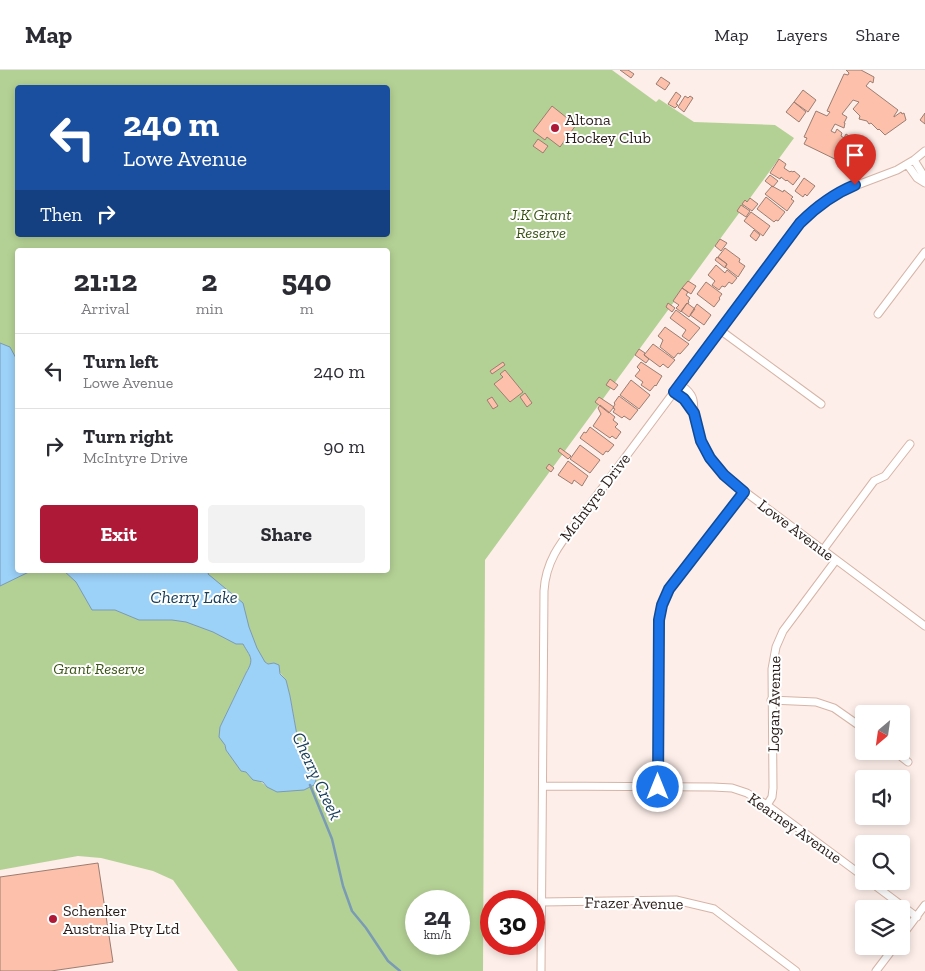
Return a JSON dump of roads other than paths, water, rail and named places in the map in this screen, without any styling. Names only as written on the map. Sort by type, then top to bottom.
[{"type":"street","name":"McIntyre Drive","points":[[542,890],[544,591],[546,574],[551,559],[794,230],[814,209],[830,198],[846,189],[907,164],[925,151]]},
{"type":"street","points":[[914,160],[925,178]]},
{"type":"street","points":[[907,164],[918,178],[925,182]]},
{"type":"street","points":[[878,314],[925,252]]},
{"type":"street","points":[[720,330],[821,404]]},
{"type":"street","name":"Lowe Avenue","points":[[680,384],[686,388],[694,401],[694,413],[701,441],[710,458],[724,475],[744,492],[925,626]]},
{"type":"street","name":"Lowe Avenue","points":[[674,392],[684,399],[694,413]]},
{"type":"street","points":[[823,550],[874,481],[885,476],[910,444]]},
{"type":"street","points":[[658,787],[659,620],[662,605],[669,589],[744,492]]},
{"type":"street","name":"Logan Avenue","points":[[767,805],[772,797],[773,788],[771,700],[772,669],[776,647],[783,631],[836,560]]},
{"type":"street","points":[[771,700],[816,702],[834,708],[855,723]]},
{"type":"street","name":"Kearney Avenue","points":[[543,786],[732,788],[747,793],[767,805],[855,870]]},
{"type":"street","points":[[881,890],[916,917]]},
{"type":"street","name":"Frazer Avenue","points":[[545,902],[676,900],[714,909],[796,971]]},
{"type":"street","points":[[910,925],[925,906]]},
{"type":"street","name":"McIntyre Drive","points":[[541,955],[541,971]]},
{"type":"street","points":[[876,971],[888,955]]},
{"type":"water","points":[[0,343],[10,347],[15,356],[15,573],[27,573],[0,586]]},
{"type":"water","name":"Cherry Lake","points":[[66,573],[208,573],[243,603],[249,627],[265,662],[279,665],[280,674],[286,680],[290,696],[298,741],[316,780],[314,785],[304,790],[277,792],[267,787],[263,782],[253,780],[246,772],[241,771],[219,737],[220,727],[251,661],[243,644],[236,644],[213,632],[186,622],[139,620],[115,610],[92,610],[76,582]]},
{"type":"waterway","name":"Cherry Creek","points":[[310,785],[332,839],[343,886],[352,911],[388,961],[400,971]]},
{"type":"place","name":"Altona Hockey Club","points":[[555,128]]},
{"type":"place","name":"Schenker Australia Pty Ltd","points":[[53,919]]},
{"type":"park label","name":"J.K Grant Reserve","points":[[541,223]]},
{"type":"park label","name":"Grant Reserve","points":[[99,668]]}]
